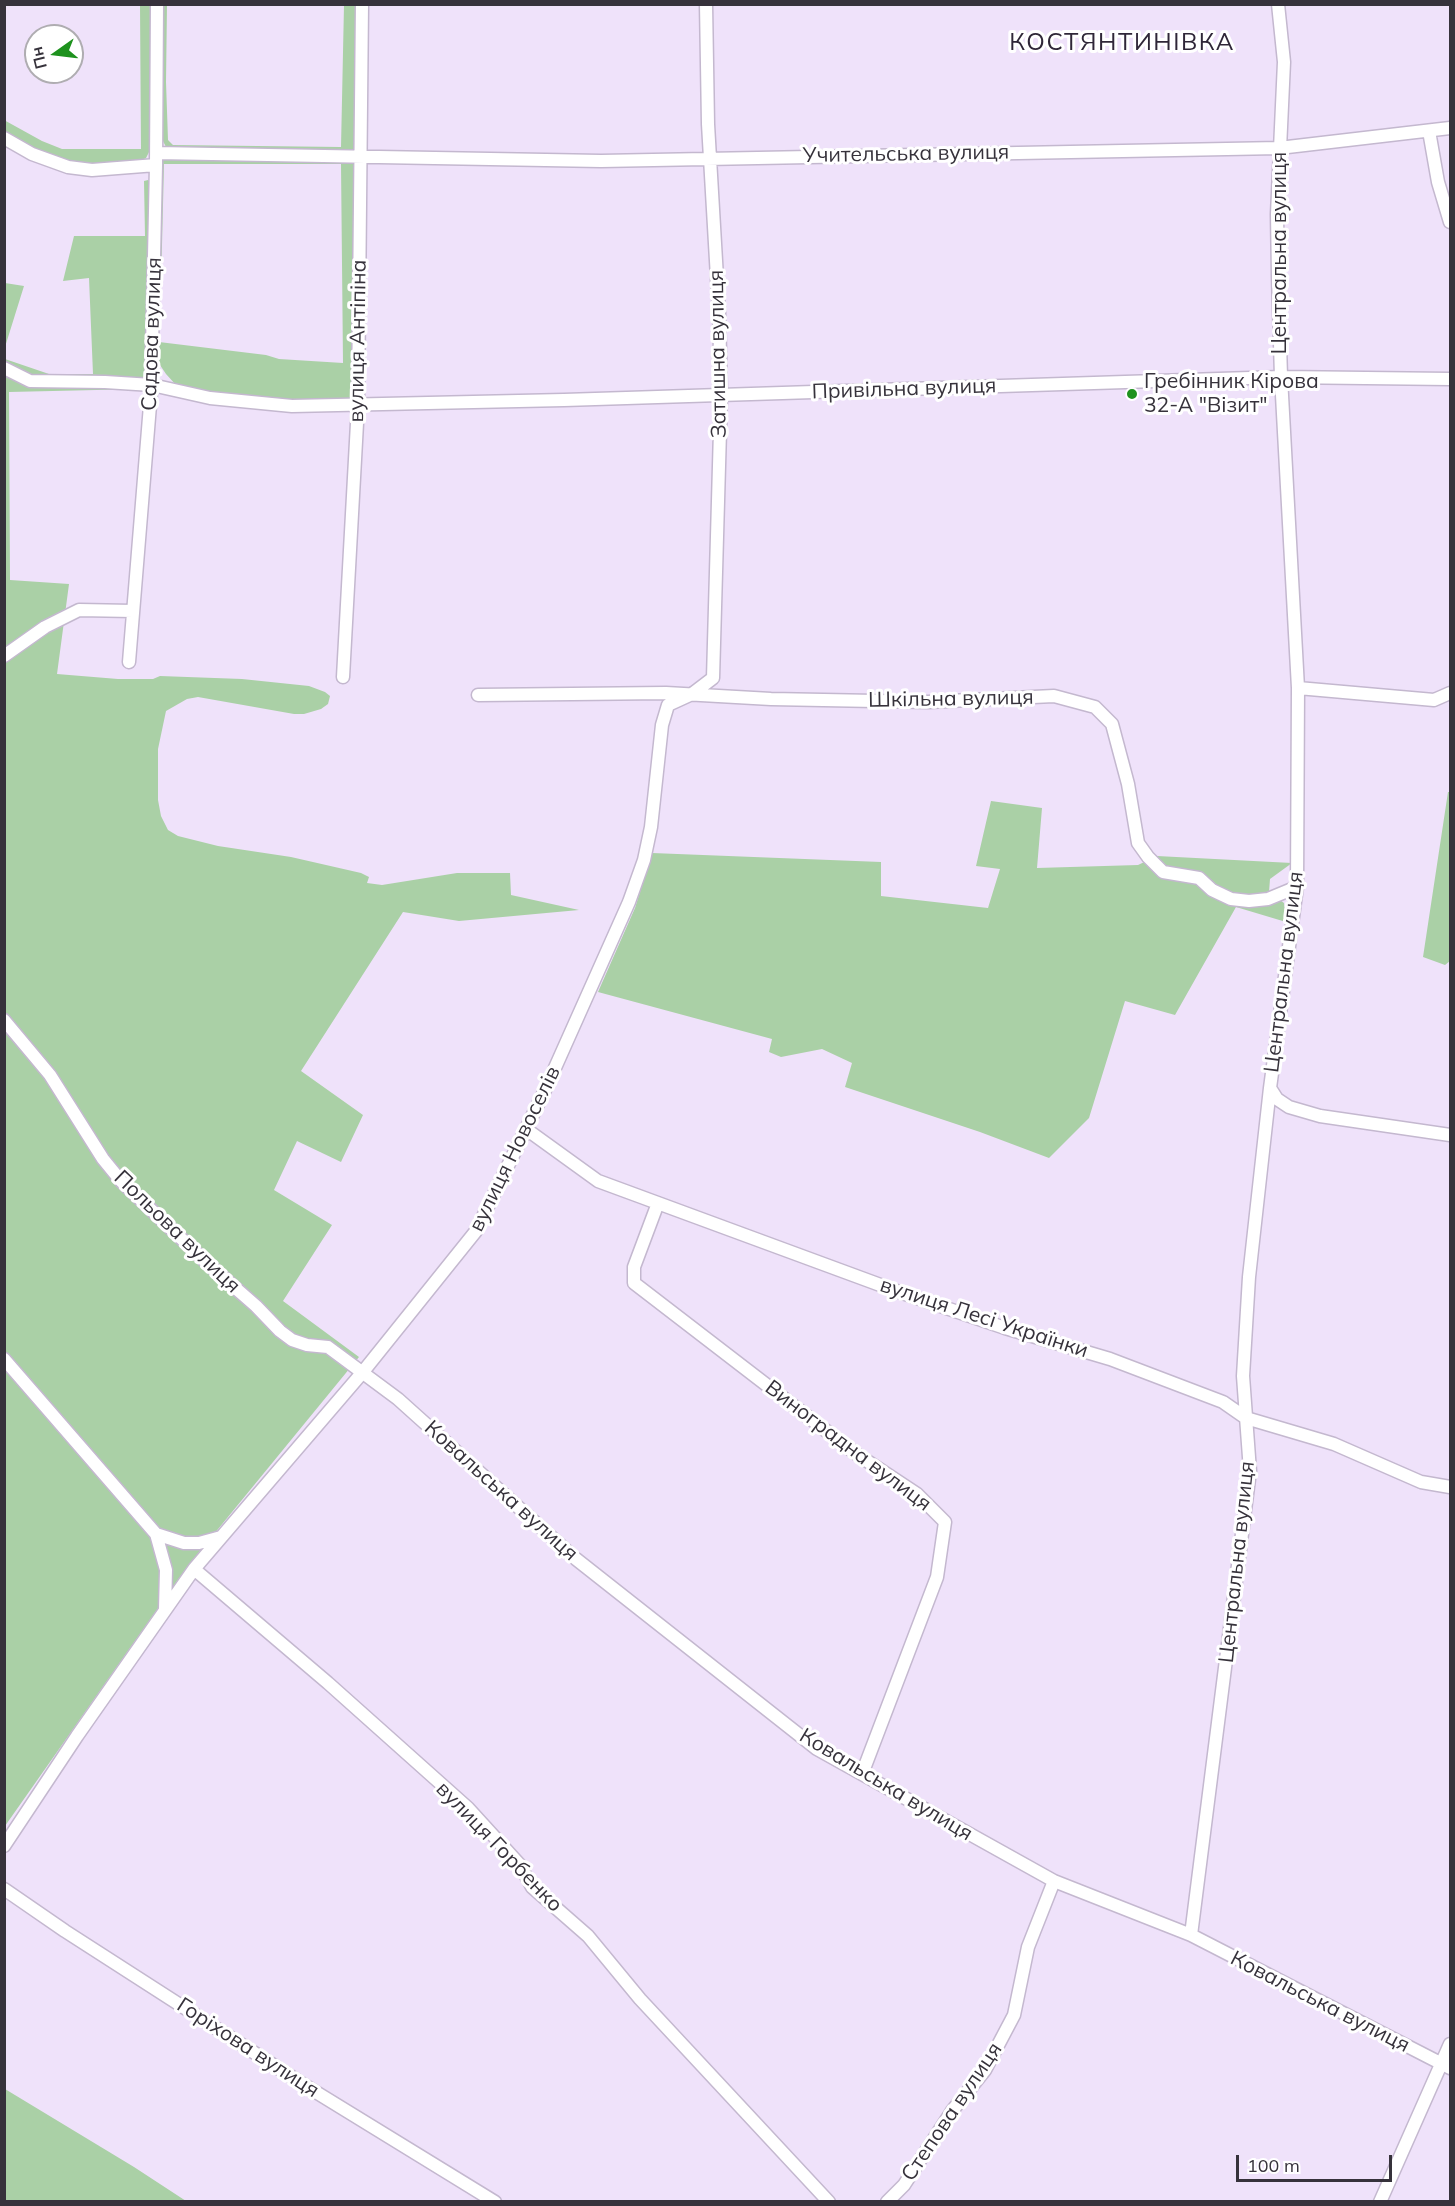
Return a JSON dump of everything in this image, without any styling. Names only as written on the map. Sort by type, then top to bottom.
[{"type":"street","name":"Садова вулиця","points":[[129,662],[152,386],[157,4]]},
{"type":"street","name":"вулиця Антіпіна","points":[[344,677],[358,405],[362,4]]},
{"type":"street","name":"Затишна вулиця","points":[[629,902],[645,860],[651,827],[662,725],[668,705],[692,694],[712,678],[721,395],[708,124],[706,4]]},
{"type":"street","name":"Центральна вулиця","points":[[1191,1935],[1250,1471],[1243,1376],[1249,1277],[1270,1088],[1297,887],[1298,688],[1281,377],[1277,214],[1284,62],[1278,4]]},
{"type":"street","name":"Учительська вулиця","points":[[4,138],[32,154],[68,166],[92,170],[156,159],[360,155],[601,161],[1279,148],[1450,128]]},
{"type":"street","points":[[1429,131],[1438,182],[1450,222]]},
{"type":"street","name":"Привільна вулиця","points":[[4,368],[30,381],[105,382],[152,386],[210,398],[280,405],[721,395],[1281,377],[1450,379]]},
{"type":"street","points":[[4,656],[45,627],[80,610],[134,611]]},
{"type":"street","points":[[1298,688],[1434,700],[1450,693]]},
{"type":"street","name":"Шкільна вулиця","points":[[478,695],[692,694],[771,699],[928,702],[1054,696],[1095,707],[1112,724],[1128,784],[1138,843],[1163,872],[1199,878],[1212,890],[1231,899],[1249,901],[1268,899],[1297,887]]},
{"type":"street","name":"вулиця Новоселів","points":[[4,1846],[77,1736],[194,1569],[362,1373],[476,1231],[526,1129],[629,902]]},
{"type":"street","name":"Польова вулиця","points":[[4,1020],[50,1075],[103,1159],[121,1182],[256,1306],[280,1331],[292,1340],[307,1345],[328,1347],[362,1373]]},
{"type":"street","points":[[1270,1088],[1277,1099],[1290,1107],[1320,1116],[1450,1135]]},
{"type":"street","name":"вулиця Лесі Українки","points":[[526,1129],[598,1181],[933,1303],[1005,1328],[1110,1359],[1222,1402],[1246,1418],[1334,1444],[1421,1482],[1450,1487]]},
{"type":"street","name":"Виноградна вулиця","points":[[658,1203],[634,1267],[633,1283],[855,1454],[917,1494],[945,1522],[937,1577],[862,1774]]},
{"type":"street","points":[[4,1359],[156,1534],[165,1570],[165,1610]]},
{"type":"street","name":"Ковальська вулиця","points":[[362,1373],[398,1399],[576,1559],[817,1749],[1054,1881],[1191,1935],[1446,2066]]},
{"type":"street","points":[[156,1534],[184,1543],[221,1537]]},
{"type":"street","name":"вулиця Горбенко","points":[[194,1569],[328,1683],[468,1808],[520,1865],[532,1887],[588,1936],[640,1999],[829,2202]]},
{"type":"street","name":"Степова вулиця","points":[[887,2202],[904,2185],[952,2111],[985,2070],[1014,2015],[1028,1947],[1054,1881]]},
{"type":"street","name":"Горіхова вулиця","points":[[4,1889],[65,1931],[306,2086],[495,2202]]},
{"type":"street","points":[[1380,2202],[1446,2066],[1450,2044]]},
{"type":"green space","points":[[140,5],[150,5],[151,148],[146,158],[134,164],[110,166],[56,160],[5,133],[4,120],[62,149],[141,149]]},
{"type":"green space","points":[[163,5],[167,5],[168,140],[173,145],[341,147],[344,5],[357,5],[356,145],[354,149],[174,150],[166,147],[163,141]]},
{"type":"green space","points":[[163,159],[355,160],[353,389],[350,399],[326,403],[200,394],[176,385],[158,362],[159,342],[266,355],[279,359],[343,363],[341,164],[164,164],[161,285],[159,278],[161,161]]},
{"type":"green space","points":[[148,180],[153,185],[149,368],[140,389],[9,392],[10,580],[69,584],[57,674],[118,679],[153,679],[160,676],[242,679],[309,686],[330,696],[328,704],[321,709],[304,714],[198,697],[187,699],[166,711],[158,749],[158,800],[161,816],[168,830],[178,836],[218,846],[291,857],[361,873],[369,877],[367,883],[382,885],[457,873],[510,873],[511,895],[579,910],[459,921],[403,912],[301,1071],[363,1115],[341,1162],[297,1141],[274,1190],[332,1225],[283,1301],[359,1357],[187,1567],[5,1826],[5,359],[49,374],[93,374],[89,278],[63,281],[74,236],[145,236],[144,181]]},
{"type":"green space","points":[[4,283],[24,286],[5,347]]},
{"type":"green space","points":[[1448,792],[1450,792],[1450,961],[1445,965],[1423,957]]},
{"type":"green space","points":[[991,801],[1042,808],[1037,868],[1138,865],[1157,856],[1292,863],[1270,879],[1269,892],[1284,903],[1286,922],[1236,907],[1175,1015],[1125,1001],[1089,1118],[1049,1158],[980,1132],[845,1087],[852,1063],[822,1049],[781,1057],[769,1052],[772,1039],[598,992],[635,908],[652,853],[881,862],[881,896],[988,908],[1000,869],[976,866]]},
{"type":"green space","points":[[5,2089],[134,2167],[186,2201],[5,2201]]},
{"type":"place","name":"Гребінник Кірова 32-А \"Візит\"","points":[[1132,394]]},
{"type":"district","name":"КОСТЯНТИНІВКА","points":[[1122,43]]}]
